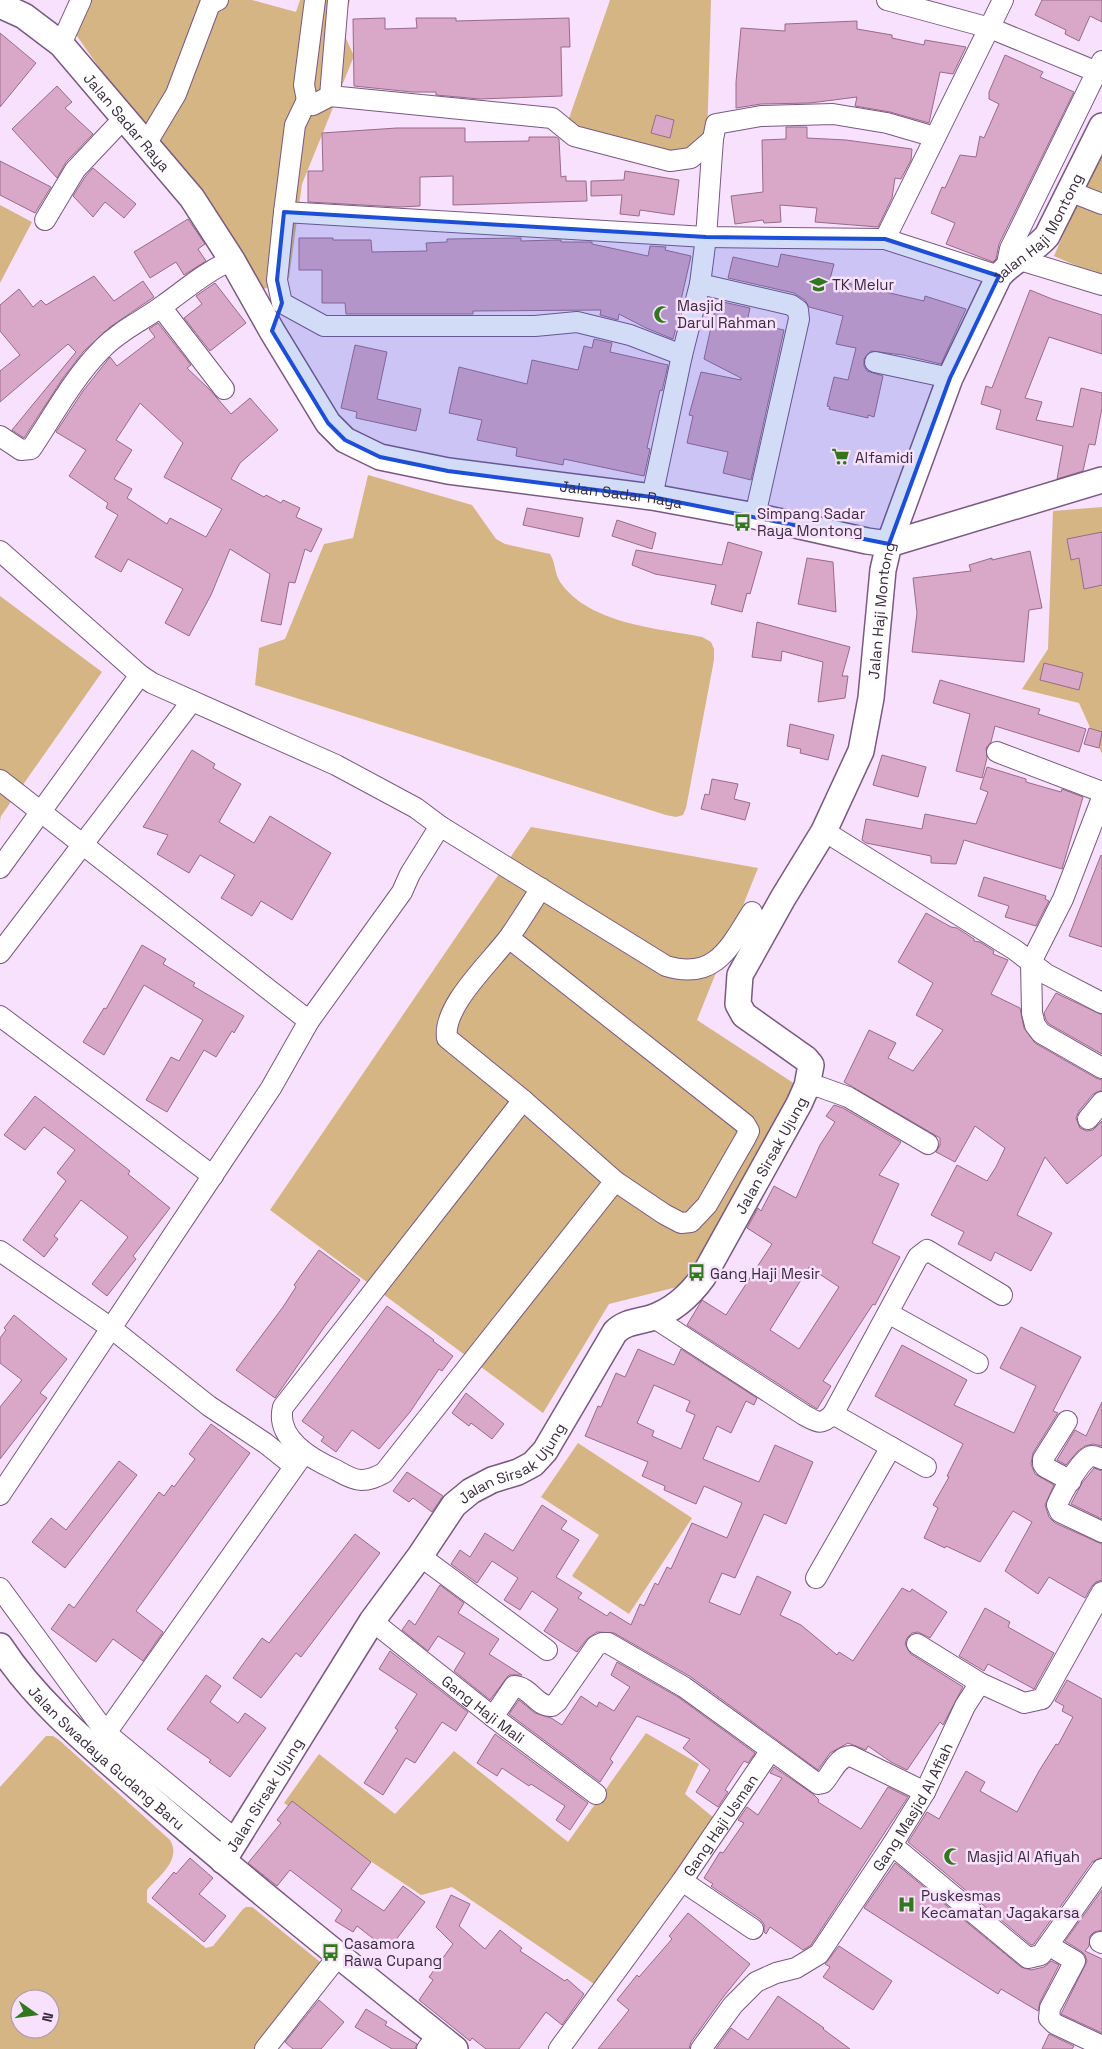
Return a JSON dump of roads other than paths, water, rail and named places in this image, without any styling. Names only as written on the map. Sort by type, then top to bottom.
[{"type":"street","points":[[61,44],[80,0]]},
{"type":"street","points":[[146,144],[176,94],[210,4],[218,0]]},
{"type":"street","points":[[315,0],[304,85],[307,100],[313,106],[330,96],[552,118],[574,136],[670,161],[692,158],[713,139]]},
{"type":"street","points":[[330,96],[338,0]]},
{"type":"street","points":[[887,0],[990,28],[1100,69],[1010,249],[1007,268]]},
{"type":"street","points":[[885,240],[1004,0]]},
{"type":"street","name":"Jalan Sadar Raya","points":[[0,5],[24,16],[61,44],[192,198],[232,260],[272,331],[328,423],[344,440],[380,457],[448,471],[652,497],[889,544],[1102,480]]},
{"type":"street","points":[[272,331],[282,303],[276,280],[295,125],[307,100]]},
{"type":"street","points":[[652,497],[682,355],[700,284],[716,124],[761,116],[833,114],[887,122],[935,137]]},
{"type":"street","points":[[45,220],[75,170],[124,118]]},
{"type":"street","name":"Jalan Haji Montong","points":[[807,1086],[811,1064],[744,1015],[738,1004],[740,975],[824,831],[861,751],[871,698],[883,570],[889,544],[950,378],[1007,268],[1041,244],[1047,236],[1102,126]]},
{"type":"street","points":[[1069,192],[1102,204]]},
{"type":"street","points":[[284,212],[706,237],[885,240],[1007,268],[1102,285]]},
{"type":"street","points":[[0,436],[21,450],[30,449],[87,365],[102,348],[120,333],[161,307],[213,269],[232,260]]},
{"type":"street","points":[[700,284],[791,305],[798,310],[799,319],[755,516]]},
{"type":"street","points":[[282,303],[324,326],[535,326],[576,322],[630,335],[682,355]]},
{"type":"street","points":[[161,307],[224,389]]},
{"type":"street","points":[[875,362],[950,378]]},
{"type":"street","points":[[0,552],[140,675],[164,689],[336,765],[416,808],[440,826],[656,960],[679,970],[700,968],[714,962],[726,952],[752,912]]},
{"type":"street","points":[[0,868],[140,675]]},
{"type":"street","points":[[0,953],[192,701]]},
{"type":"street","points":[[997,752],[1102,792]]},
{"type":"street","points":[[0,780],[309,1020]]},
{"type":"street","points":[[1102,798],[1064,899],[1031,962],[1032,1013],[1035,1025],[1050,1040],[1102,1068]]},
{"type":"street","points":[[0,1495],[271,1088],[309,1020],[402,892],[410,874],[440,826]]},
{"type":"street","points":[[824,831],[962,916],[1058,982],[1102,1003]]},
{"type":"street","points":[[509,938],[745,1124],[749,1131],[706,1205],[691,1222],[680,1222],[664,1214],[615,1181],[523,1100],[446,1038],[449,1017],[455,1007],[478,974],[509,938],[541,888]]},
{"type":"street","points":[[0,1016],[213,1176]]},
{"type":"street","points":[[807,1086],[820,1087],[848,1097],[928,1144]]},
{"type":"street","name":"Jalan Sirsak Ujung","points":[[223,1861],[372,1621],[454,1506],[471,1491],[492,1480],[518,1472],[533,1464],[545,1451],[615,1332],[621,1326],[653,1317],[679,1303],[692,1292],[703,1277],[799,1104],[807,1086]]},
{"type":"street","points":[[300,1460],[283,1428],[280,1417],[283,1407],[523,1100]]},
{"type":"street","points":[[1088,1119],[1102,1102]]},
{"type":"street","points":[[0,1250],[111,1328],[209,1406],[265,1444],[300,1460],[321,1464],[359,1480],[371,1479],[384,1473],[615,1181]]},
{"type":"street","points":[[653,1317],[804,1415],[822,1422],[826,1421],[833,1414],[918,1257],[926,1250],[1002,1296]]},
{"type":"street","points":[[888,1313],[978,1363]]},
{"type":"street","points":[[833,1414],[926,1467]]},
{"type":"street","points":[[1067,1421],[1044,1459],[1043,1464],[1045,1467],[1071,1481]]},
{"type":"street","points":[[816,1578],[891,1447]]},
{"type":"street","points":[[1102,1459],[1094,1456],[1088,1458],[1076,1471],[1058,1504],[1059,1510],[1102,1532]]},
{"type":"street","points":[[106,1733],[300,1460]]},
{"type":"street","points":[[420,1556],[547,1650]]},
{"type":"street","points":[[0,1588],[106,1733],[236,1840]]},
{"type":"street","points":[[917,1644],[980,1683],[1024,1703],[1042,1699],[1102,1592]]},
{"type":"street","name":"Gang Haji Mali","points":[[372,1621],[493,1717],[596,1794]]},
{"type":"street","points":[[493,1717],[514,1686],[527,1690],[542,1705],[552,1706],[557,1702],[596,1646],[608,1643],[684,1687],[818,1784],[823,1783],[828,1778],[840,1760],[846,1756],[851,1756],[925,1792]]},
{"type":"street","name":"Jalan Swadaya Gudang Baru","points":[[0,1646],[16,1670],[58,1714],[223,1861],[339,1955],[440,2044]]},
{"type":"street","name":"Gang Masjid Al Afiah","points":[[701,2049],[733,2005],[756,1982],[776,1973],[796,1968],[819,1954],[866,1898],[892,1844],[925,1792],[965,1706],[980,1683]]},
{"type":"street","name":"Gang Haji Usman","points":[[559,2049],[682,1881],[771,1750]]},
{"type":"street","points":[[892,1844],[1023,1956],[1028,1958],[1041,1955],[1102,1869]]},
{"type":"street","points":[[682,1881],[753,1929]]},
{"type":"street","points":[[1048,1945],[1075,1961],[1050,2008],[1049,2018],[1055,2024],[1102,2046]]},
{"type":"street","points":[[266,2049],[339,1955]]},
{"type":"place","name":"TK Melur","points":[[818,284]]},
{"type":"place","name":"Masjid Darul Rahman","points":[[663,314]]},
{"type":"place","name":"Alfamidi","points":[[841,457]]},
{"type":"place","name":"Simpang Sadar Raya Montong","points":[[743,522]]},
{"type":"place","name":"Gang Haji Mesir","points":[[696,1273]]},
{"type":"place","name":"Masjid Al Afiyah","points":[[953,1856]]},
{"type":"place","name":"Puskesmas Kecamatan Jagakarsa","points":[[907,1904]]},
{"type":"place","name":"Casamora Rawa Cupang","points":[[330,1952]]}]
